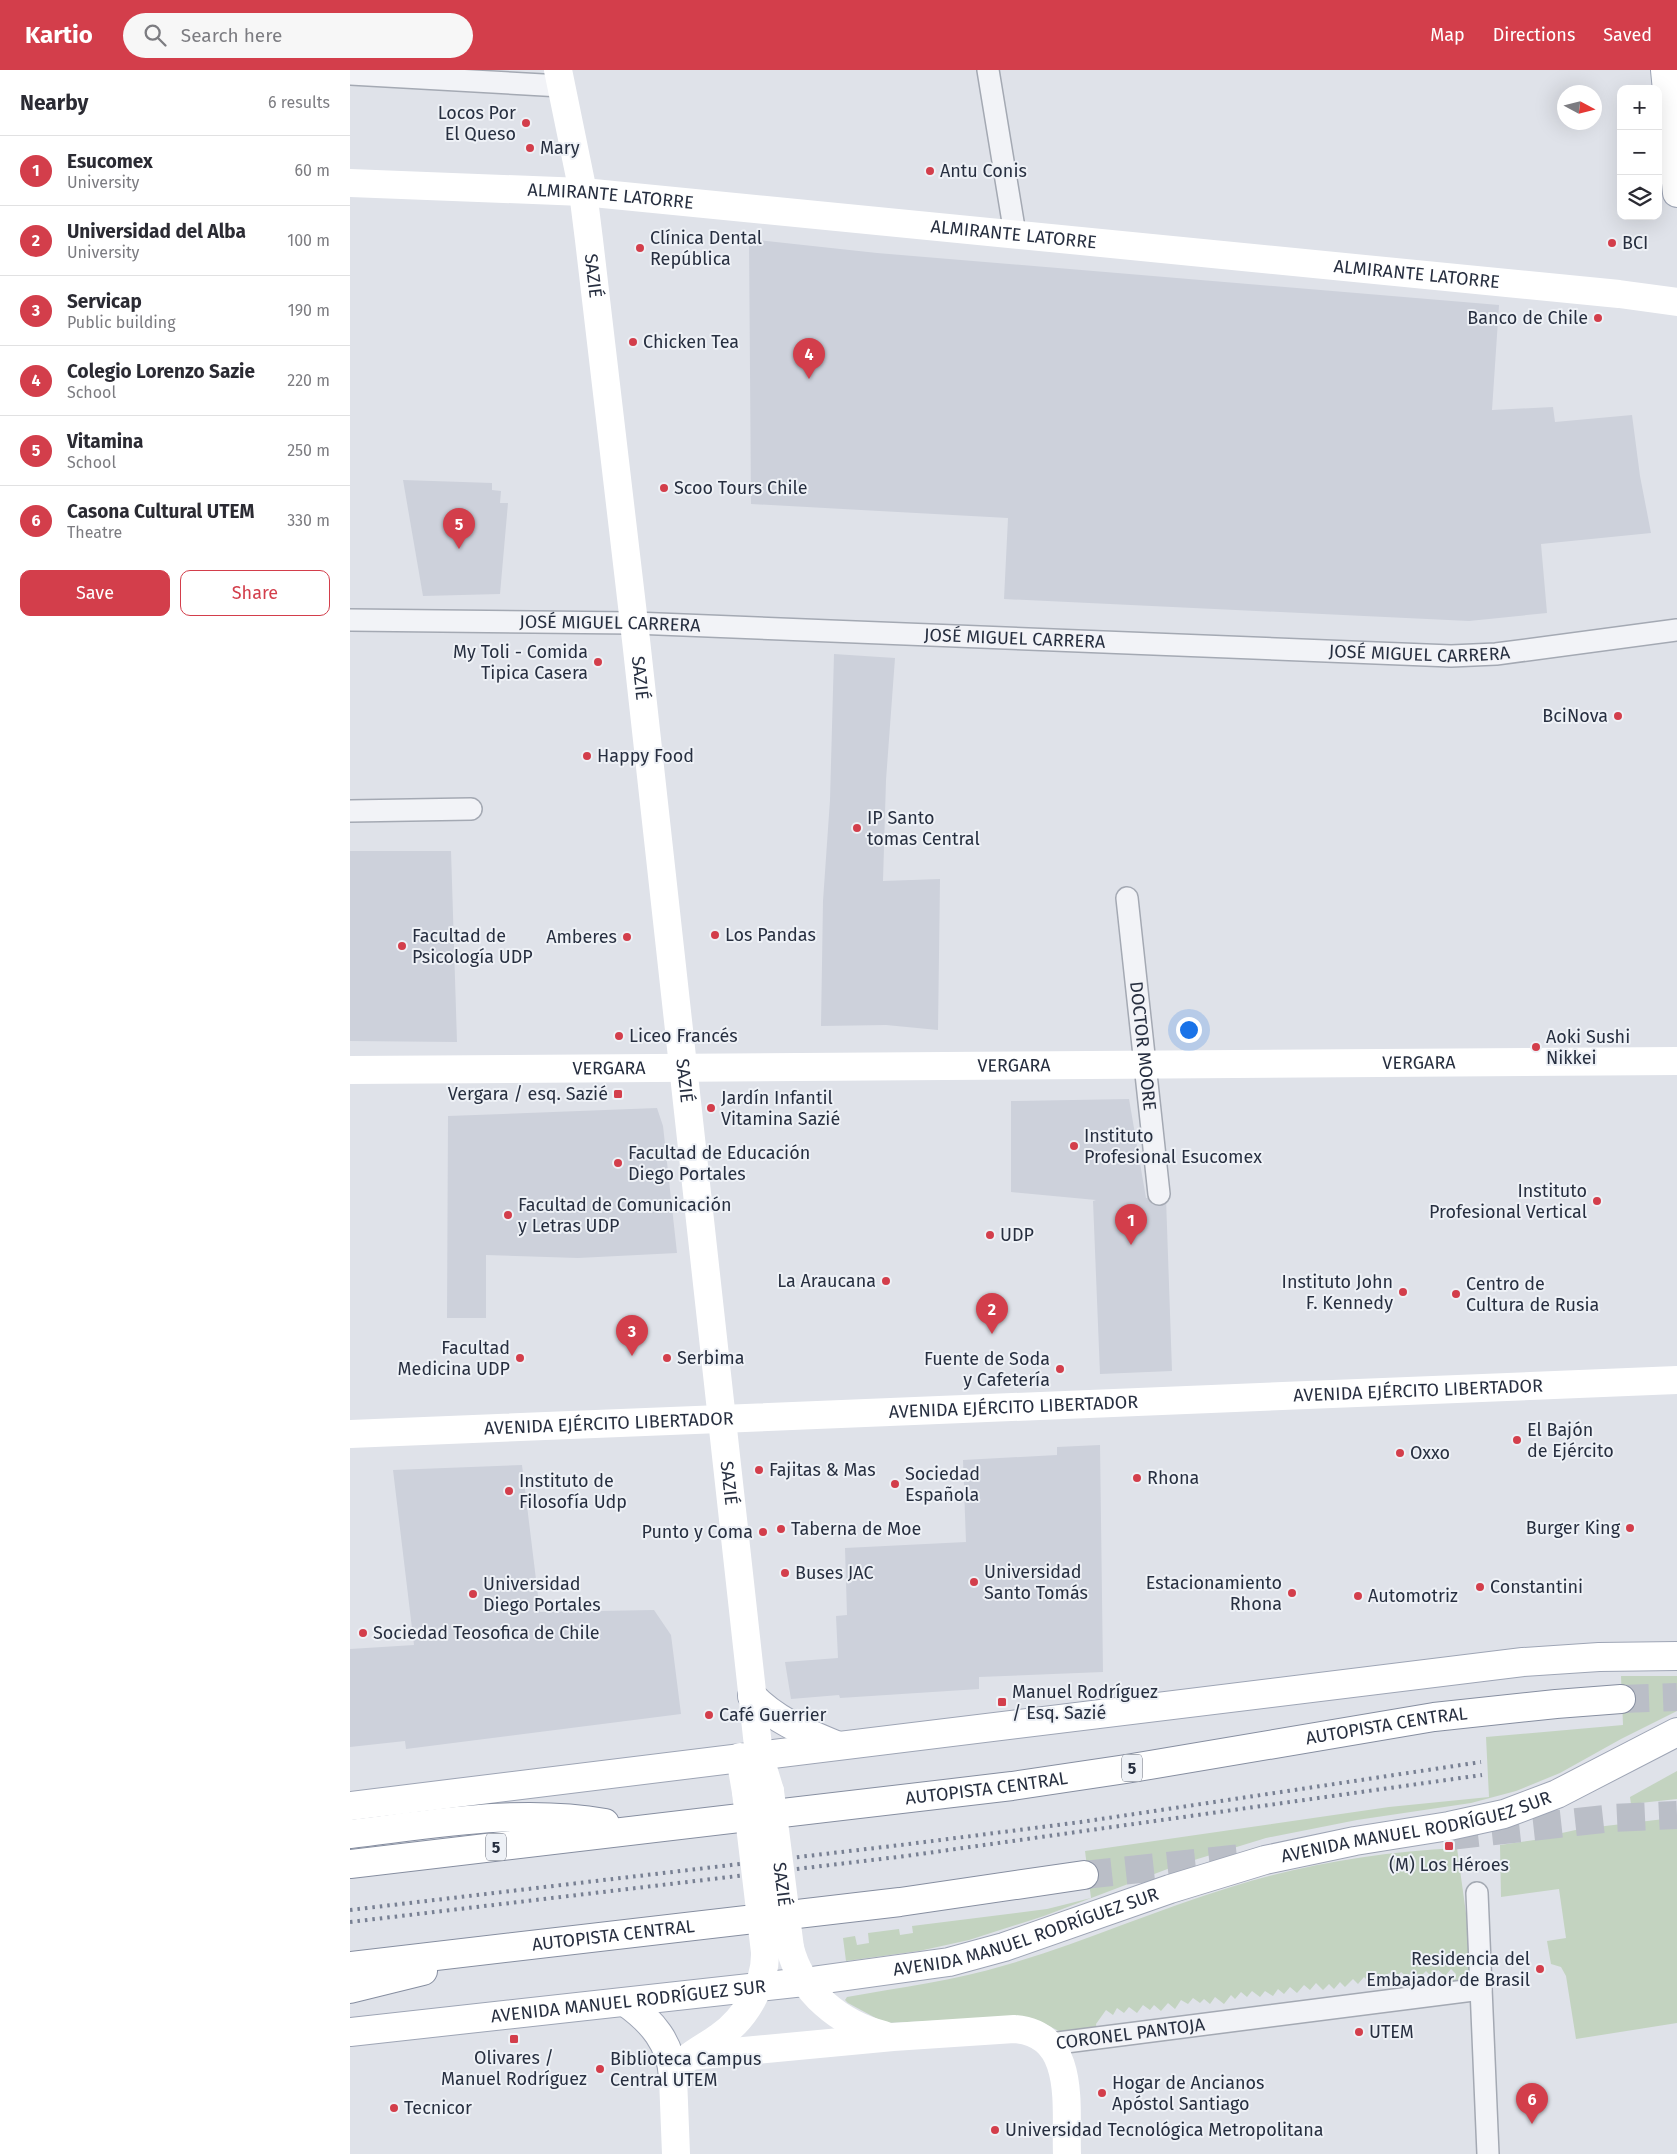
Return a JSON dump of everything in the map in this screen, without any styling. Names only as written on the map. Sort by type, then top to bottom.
[{"type":"main road","points":[[1665,70],[1677,193]]},
{"type":"main road","name":"SAZIÉ","points":[[560,78],[583,192],[634,623],[752,1696],[749,1756],[758,1792],[778,1950],[764,1972],[760,1987],[740,2017],[726,2032],[691,2056]]},
{"type":"main road","name":"ALMIRANTE LATORRE","points":[[350,182],[583,192],[1634,295],[1677,302]]},
{"type":"main road","name":"VERGARA","points":[[350,1070],[1677,1061]]},
{"type":"main road","name":"AVENIDA EJÉRCITO LIBERTADOR","points":[[350,1434],[1677,1380]]},
{"type":"main road","points":[[350,1806],[1523,1662],[1599,1657],[1677,1656]]},
{"type":"main road","points":[[752,1696],[764,1709],[778,1719],[837,1745]]},
{"type":"main road","name":"AUTOPISTA CENTRAL","points":[[350,1864],[1012,1786],[1434,1718],[1556,1704],[1621,1700]]},
{"type":"main road","name":"AVENIDA MANUEL RODRÍGUEZ SUR","points":[[350,2032],[804,1982],[909,1969],[958,1960],[1042,1935],[1170,1889],[1265,1860],[1355,1841],[1450,1826],[1504,1814],[1557,1794],[1677,1732]]},
{"type":"main road","points":[[350,1834],[520,1817],[598,1822],[641,1830]]},
{"type":"main road","name":"AUTOPISTA CENTRAL","points":[[350,1966],[900,1902],[1084,1875]]},
{"type":"main road","name":"SAZIÉ","points":[[778,1950],[793,1960],[804,1982],[823,2002],[847,2020],[861,2027],[893,2037]]},
{"type":"main road","points":[[350,1989],[382,1983],[436,1968],[486,1951]]},
{"type":"main road","points":[[625,2002],[640,2012],[662,2039],[669,2053],[673,2077],[676,2154]]},
{"type":"main road","name":"CORONEL PANTOJA","points":[[691,2056],[893,2037],[1014,2030],[1033,2033],[1050,2044]]},
{"type":"main road","points":[[1050,2044],[1059,2059],[1065,2080],[1067,2154]]},
{"type":"main road","points":[[673,2077],[679,2066],[691,2056]]},
{"type":"street","points":[[988,70],[1015,234]]},
{"type":"street","points":[[350,74],[560,78]]},
{"type":"street","name":"JOSÉ MIGUEL CARRERA","points":[[350,620],[634,623],[1451,656],[1496,654],[1677,630]]},
{"type":"street","points":[[350,811],[471,809]]},
{"type":"street","name":"DOCTOR MOORE","points":[[1127,898],[1159,1194]]},
{"type":"street","points":[[1477,1893],[1488,2154]]},
{"type":"street","name":"CORONEL PANTOJA","points":[[1050,2044],[1482,1989]]},
{"type":"shaded area","points":[[749,239],[877,253],[1499,305],[1492,410],[1553,407],[1555,422],[1632,415],[1640,476],[1651,533],[1541,544],[1547,613],[1469,621],[1004,599],[1008,518],[751,504]]},
{"type":"shaded area","points":[[403,480],[492,483],[492,490],[501,491],[500,503],[508,503],[500,594],[423,596]]},
{"type":"shaded area","name":"IP Santo tomas Central","points":[[834,654],[895,658],[886,780],[883,881],[940,879],[938,1030],[886,1025],[821,1026],[823,901],[830,800]]},
{"type":"shaded area","name":"Facultad de Psicología UDP","points":[[350,851],[451,851],[457,1042],[350,1041]]},
{"type":"shaded area","points":[[1129,1099],[1146,1198],[1166,1198],[1172,1371],[1100,1374],[1093,1201],[1096,1200],[1011,1192],[1011,1101]]},
{"type":"shaded area","points":[[657,1108],[663,1126],[677,1253],[578,1258],[486,1255],[486,1318],[447,1318],[448,1116]]},
{"type":"shaded area","name":"Universidad Santo Tomás","points":[[1100,1445],[1103,1672],[979,1677],[979,1689],[840,1698],[839,1695],[791,1699],[785,1662],[838,1658],[836,1616],[847,1615],[845,1548],[966,1542],[963,1460],[1057,1455],[1057,1447]]},
{"type":"shaded area","name":"Universidad Diego Portales","points":[[522,1465],[540,1612],[654,1610],[671,1635],[681,1714],[406,1749],[405,1741],[350,1747],[350,1649],[414,1645],[393,1470]]},
{"type":"green space","points":[[1621,1676],[1677,1676],[1677,1711],[1560,1773],[1516,1791],[1471,1803],[1357,1820],[1266,1838],[1178,1865],[1044,1916],[969,1940],[919,1951],[846,1961],[843,1938],[855,1936],[857,1945],[869,1943],[868,1933],[899,1929],[900,1935],[913,1933],[912,1926],[1047,1909],[1091,1898],[1085,1851],[1389,1807],[1489,1797],[1486,1737],[1623,1725]]},
{"type":"green space","points":[[1677,1771],[1677,1799],[1631,1804],[1630,1797]]},
{"type":"green space","points":[[1664,1819],[1677,1821],[1677,2023],[1576,2039],[1566,1976],[1561,1967],[1551,1964],[1547,1941],[1566,1938],[1559,1889],[1501,1897],[1500,1845],[1562,1836],[1562,1833],[1580,1829]]},
{"type":"green space","points":[[1457,1848],[1473,1964],[1466,1981],[1450,1987],[1449,1981],[1456,1974],[1451,1969],[1445,1976],[1438,1970],[1432,1977],[1426,1971],[1420,1977],[1413,1971],[1407,1977],[1401,1972],[1395,1979],[1389,1973],[1382,1981],[1376,1976],[1370,1983],[1364,1977],[1358,1984],[1353,1979],[1345,1987],[1340,1982],[1334,1989],[1329,1984],[1323,1990],[1316,1983],[1310,1990],[1304,1985],[1297,1993],[1290,1987],[1284,1994],[1278,1989],[1273,1996],[1265,1991],[1260,1997],[1252,1991],[1247,1997],[1241,1992],[1235,1999],[1231,1995],[1224,2004],[1215,1997],[1210,2004],[1204,1999],[1200,2003],[1193,1998],[1188,2004],[1181,2000],[1175,2009],[1168,2003],[1161,2011],[1154,2005],[1150,2010],[1143,2005],[1137,2013],[1129,2007],[1124,2013],[1117,2008],[1113,2015],[1106,2010],[1096,2024],[1097,2031],[1067,2035],[1041,2022],[1015,2017],[885,2023],[845,2000],[847,1997],[947,1980],[986,1971],[1063,1947],[1203,1896],[1286,1872],[1371,1856]]},
{"type":"tunnel","points":[[1621,1699],[1677,1697]]},
{"type":"tunnel","points":[[1450,1836],[1613,1818],[1677,1815]]},
{"type":"tunnel","points":[[1084,1875],[1251,1857]]},
{"type":"railway","points":[[350,1910],[1081,1822],[1481,1762]]},
{"type":"railway","points":[[350,1922],[906,1856],[1482,1775]]},
{"type":"place","name":"Locos Por El Queso","points":[[526,123]]},
{"type":"place","name":"Mary","points":[[530,148]]},
{"type":"place","name":"Antu Conis","points":[[930,171]]},
{"type":"place","name":"BCI","points":[[1612,243]]},
{"type":"place","name":"Clínica Dental República","points":[[640,248]]},
{"type":"place","name":"Banco de Chile","points":[[1598,318]]},
{"type":"place","name":"Chicken Tea","points":[[633,342]]},
{"type":"place","name":"Colegio Lorenzo Sazie","points":[[809,379]]},
{"type":"place","name":"Scoo Tours Chile","points":[[664,488]]},
{"type":"place","name":"Vitamina","points":[[459,549]]},
{"type":"place","name":"My Toli - Comida Tipica Casera","points":[[598,662]]},
{"type":"place","name":"BciNova","points":[[1618,716]]},
{"type":"place","name":"Happy Food","points":[[587,756]]},
{"type":"place","name":"IP Santo tomas Central","points":[[857,828]]},
{"type":"place","name":"Los Pandas","points":[[715,935]]},
{"type":"place","name":"Amberes","points":[[627,937]]},
{"type":"place","name":"Facultad de Psicología UDP","points":[[402,946]]},
{"type":"place","name":"Liceo Francés","points":[[619,1036]]},
{"type":"place","name":"Aoki Sushi Nikkei","points":[[1536,1047]]},
{"type":"place","name":"Vergara / esq. Sazié","points":[[618,1094]]},
{"type":"place","name":"Jardín Infantil Vitamina Sazié","points":[[711,1108]]},
{"type":"place","name":"Instituto Profesional Esucomex","points":[[1074,1146]]},
{"type":"place","name":"Facultad de Educación Diego Portales","points":[[618,1163]]},
{"type":"place","name":"Instituto Profesional Vertical","points":[[1597,1201]]},
{"type":"place","name":"Facultad de Comunicación y Letras UDP","points":[[508,1215]]},
{"type":"place","name":"UDP","points":[[990,1235]]},
{"type":"place","name":"Esucomex","points":[[1131,1245]]},
{"type":"place","name":"La Araucana","points":[[886,1281]]},
{"type":"place","name":"Instituto John F. Kennedy","points":[[1403,1292]]},
{"type":"place","name":"Centro de Cultura de Rusia","points":[[1456,1294]]},
{"type":"place","name":"Universidad del Alba","points":[[992,1334]]},
{"type":"place","name":"Servicap","points":[[632,1356]]},
{"type":"place","name":"Facultad Medicina UDP","points":[[520,1358]]},
{"type":"place","name":"Serbima","points":[[667,1358]]},
{"type":"place","name":"Fuente de Soda y Cafetería","points":[[1060,1369]]},
{"type":"place","name":"El Bajón de Ejército","points":[[1517,1440]]},
{"type":"place","name":"Oxxo","points":[[1400,1453]]},
{"type":"place","name":"Fajitas & Mas","points":[[759,1470]]},
{"type":"place","name":"Rhona","points":[[1137,1478]]},
{"type":"place","name":"Sociedad Española","points":[[895,1484]]},
{"type":"place","name":"Instituto de Filosofía Udp","points":[[509,1491]]},
{"type":"place","name":"Burger King","points":[[1630,1528]]},
{"type":"place","name":"Taberna de Moe","points":[[781,1529]]},
{"type":"place","name":"Punto y Coma","points":[[763,1532]]},
{"type":"place","name":"Buses JAC","points":[[785,1573]]},
{"type":"place","name":"Universidad Santo Tomás","points":[[974,1582]]},
{"type":"place","name":"Constantini","points":[[1480,1587]]},
{"type":"place","name":"Estacionamiento Rhona","points":[[1292,1593]]},
{"type":"place","name":"Universidad Diego Portales","points":[[473,1594]]},
{"type":"place","name":"Automotriz","points":[[1358,1596]]},
{"type":"place","name":"Sociedad Teosofica de Chile","points":[[363,1633]]},
{"type":"place","name":"Manuel Rodríguez / Esq. Sazié","points":[[1002,1702]]},
{"type":"place","name":"Café Guerrier","points":[[709,1715]]},
{"type":"place","name":"(M) Los Héroes","points":[[1449,1846]]},
{"type":"place","name":"Residencia del Embajador de Brasil","points":[[1540,1969]]},
{"type":"place","name":"UTEM","points":[[1359,2032]]},
{"type":"place","name":"Olivares / Manuel Rodríguez","points":[[514,2039]]},
{"type":"place","name":"Biblioteca Campus Central UTEM","points":[[600,2069]]},
{"type":"place","name":"Hogar de Ancianos Apóstol Santiago","points":[[1102,2093]]},
{"type":"place","name":"Tecnicor","points":[[394,2108]]},
{"type":"place","name":"Casona Cultural UTEM","points":[[1532,2124]]},
{"type":"place","name":"Universidad Tecnológica Metropolitana","points":[[995,2130]]}]
